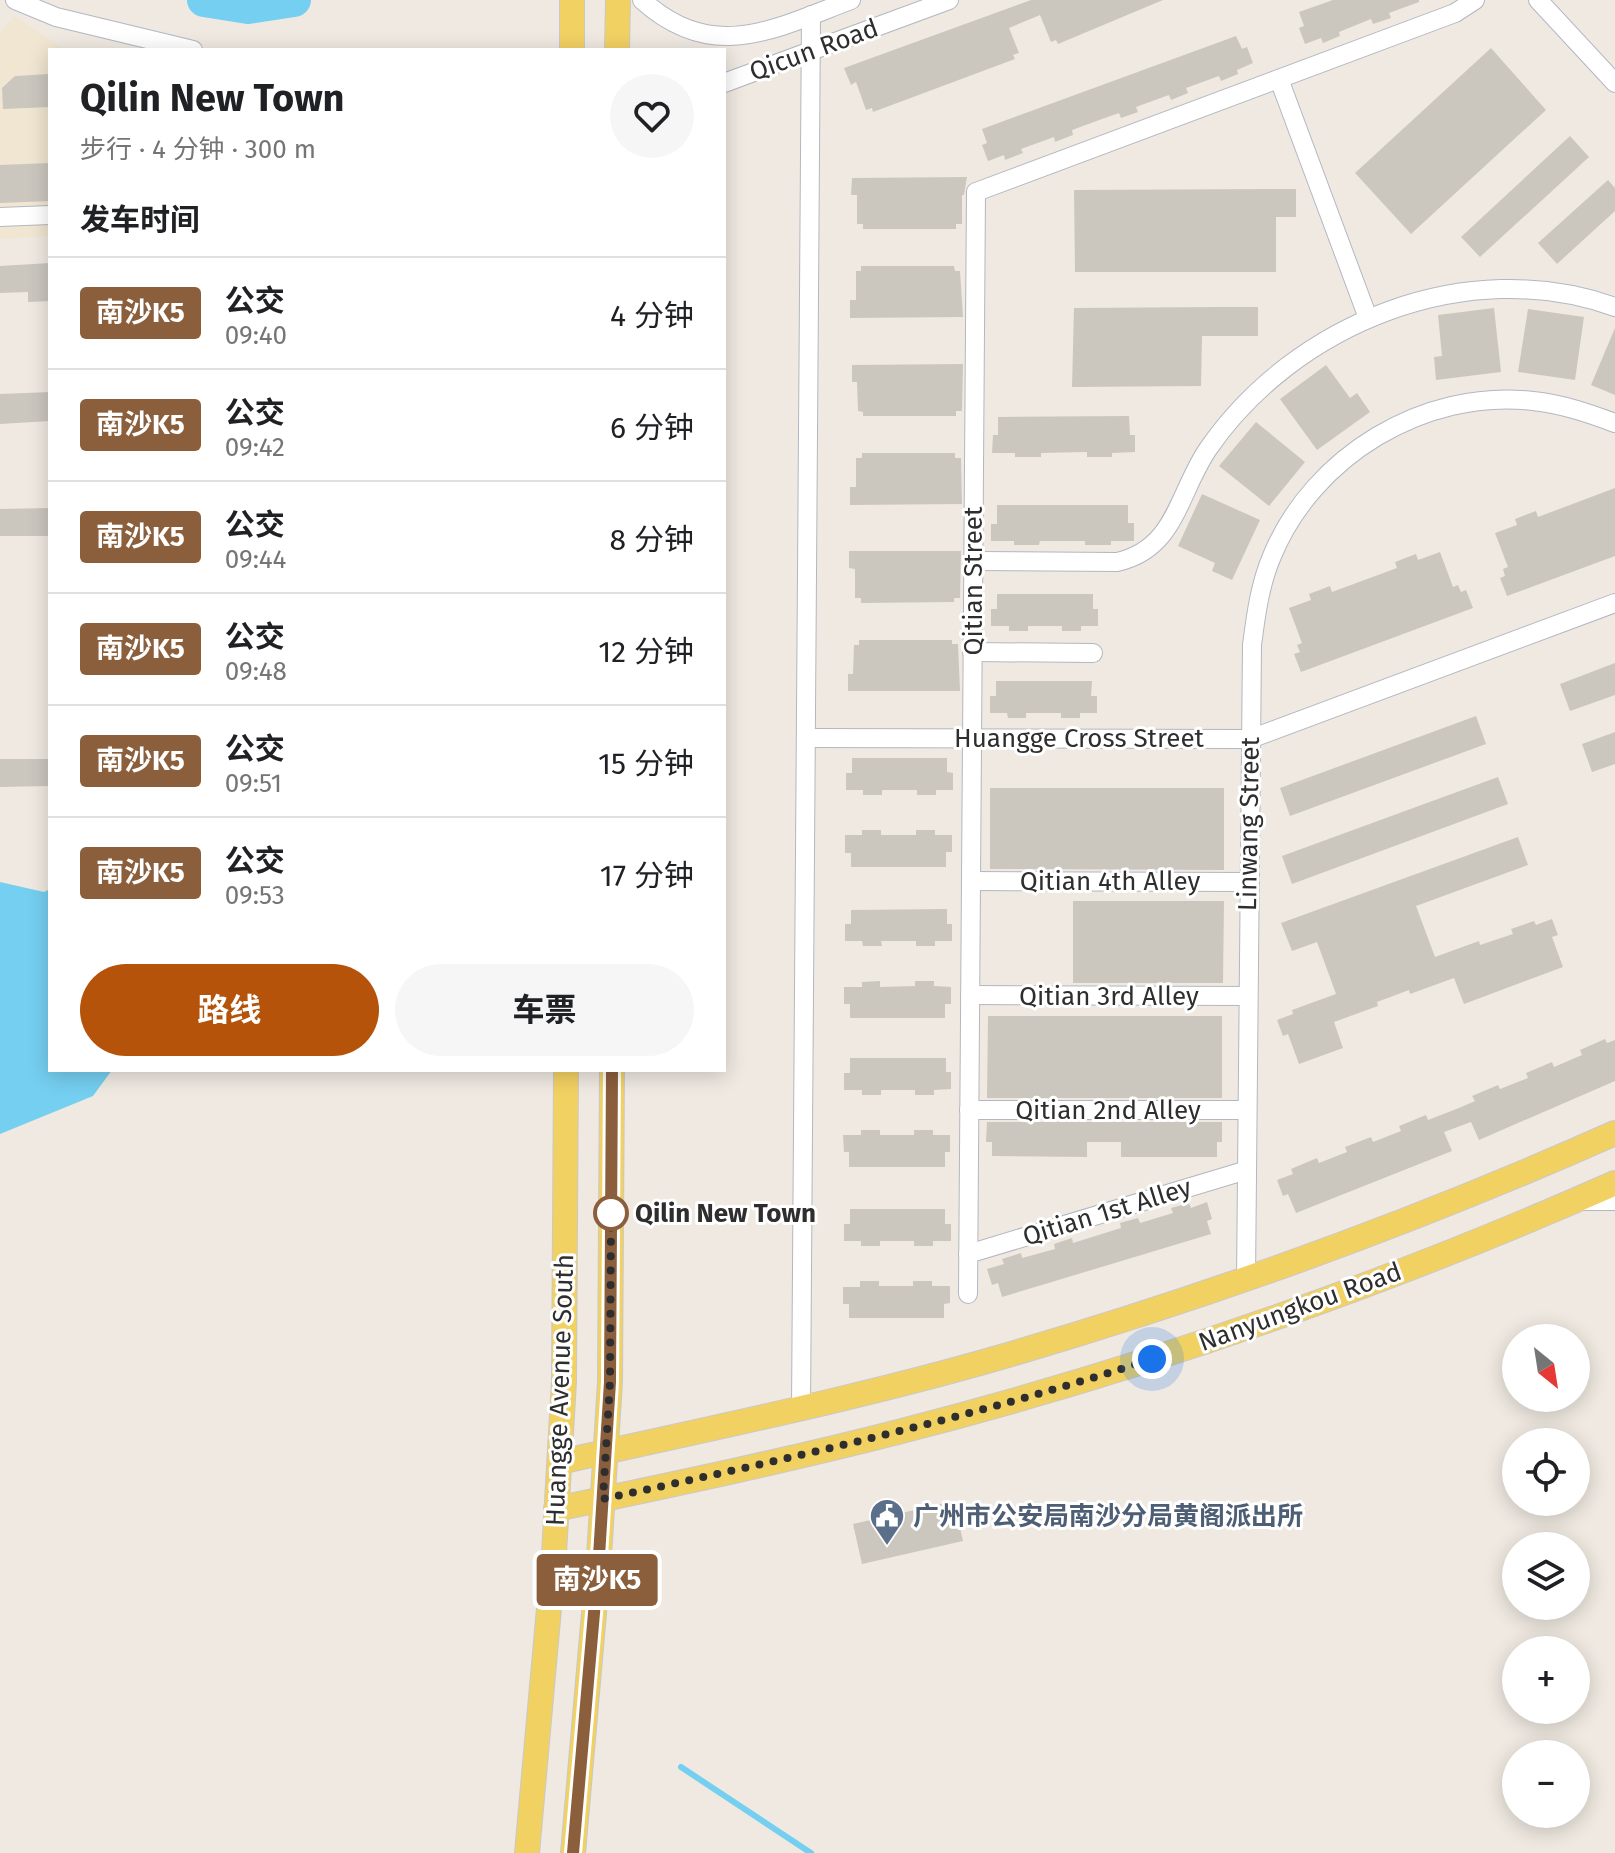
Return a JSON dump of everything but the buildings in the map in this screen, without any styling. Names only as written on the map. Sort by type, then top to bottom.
[{"type":"main road","points":[[572,0],[572,48]]},
{"type":"main road","points":[[617,48],[618,0]]},
{"type":"main road","name":"Huangge Avenue South","points":[[527,1853],[560,1462],[564,1381],[566,1072]]},
{"type":"main road","name":"Huangge Avenue South","points":[[573,1853],[610,1382],[612,1072]]},
{"type":"main road","name":"Nanyungkou Road","points":[[560,1462],[801,1409],[999,1358],[1246,1280],[1441,1207],[1615,1133]]},
{"type":"main road","name":"Nanyungkou Road","points":[[556,1509],[897,1432],[1124,1368],[1348,1292],[1615,1183]]},
{"type":"street","points":[[15,0],[56,17],[99,26],[136,44],[174,48]]},
{"type":"street","name":"Qicun Road","points":[[642,0],[680,27],[702,35],[725,38],[749,36],[851,0]]},
{"type":"street","name":"Qicun Road","points":[[726,82],[949,0]]},
{"type":"street","points":[[1368,318],[1279,79],[1455,13],[1475,0]]},
{"type":"street","points":[[1538,0],[1615,83]]},
{"type":"street","points":[[801,1409],[811,15]]},
{"type":"street","name":"Qitian Street","points":[[968,1294],[976,192],[1279,79]]},
{"type":"street","points":[[0,217],[48,215]]},
{"type":"street","points":[[973,561],[1117,562],[1148,550],[1161,539],[1186,486],[1233,416],[1262,386],[1295,359],[1330,336],[1368,318],[1433,298],[1487,290],[1569,295],[1615,307]]},
{"type":"street","name":"Linwang Street","points":[[1246,1280],[1252,645],[1258,599],[1272,555],[1293,515],[1322,479],[1357,448],[1397,425],[1440,408],[1485,400],[1531,400],[1577,409],[1615,423]]},
{"type":"street","name":"Huangge Cross Street","points":[[806,738],[1250,739],[1615,603]]},
{"type":"street","points":[[972,652],[1093,653]]},
{"type":"street","name":"Qitian 4th Alley","points":[[971,881],[1248,882]]},
{"type":"street","name":"Qitian 3rd Alley","points":[[970,995],[1248,996]]},
{"type":"street","name":"Qitian 2nd Alley","points":[[969,1110],[1247,1110]]},
{"type":"street","name":"Qitian 1st Alley","points":[[968,1254],[1247,1170]]},
{"type":"street","points":[[1554,1210],[1586,1201],[1615,1201]]},
{"type":"shaded area","points":[[15,16],[62,48],[48,48],[48,236],[0,239],[0,32]]},
{"type":"water","points":[[0,882],[44,892],[48,890],[48,1072],[111,1072],[93,1096],[0,1134]]},
{"type":"waterway","points":[[204,0],[248,7],[294,0]]},
{"type":"waterway","points":[[681,1767],[811,1853]]},
{"type":"bus line","name":"南沙K5","points":[[573,1853],[599,1556],[610,1382],[612,1072]]},
{"type":"place","name":"Qilin New Town","points":[[611,1213]]},
{"type":"place","name":"广州市公安局南沙分局黄阁派出所","points":[[887,1547]]},
{"type":"route","points":[[611,1213],[610,1382],[603,1499],[897,1432],[1011,1402],[1152,1359]]}]
